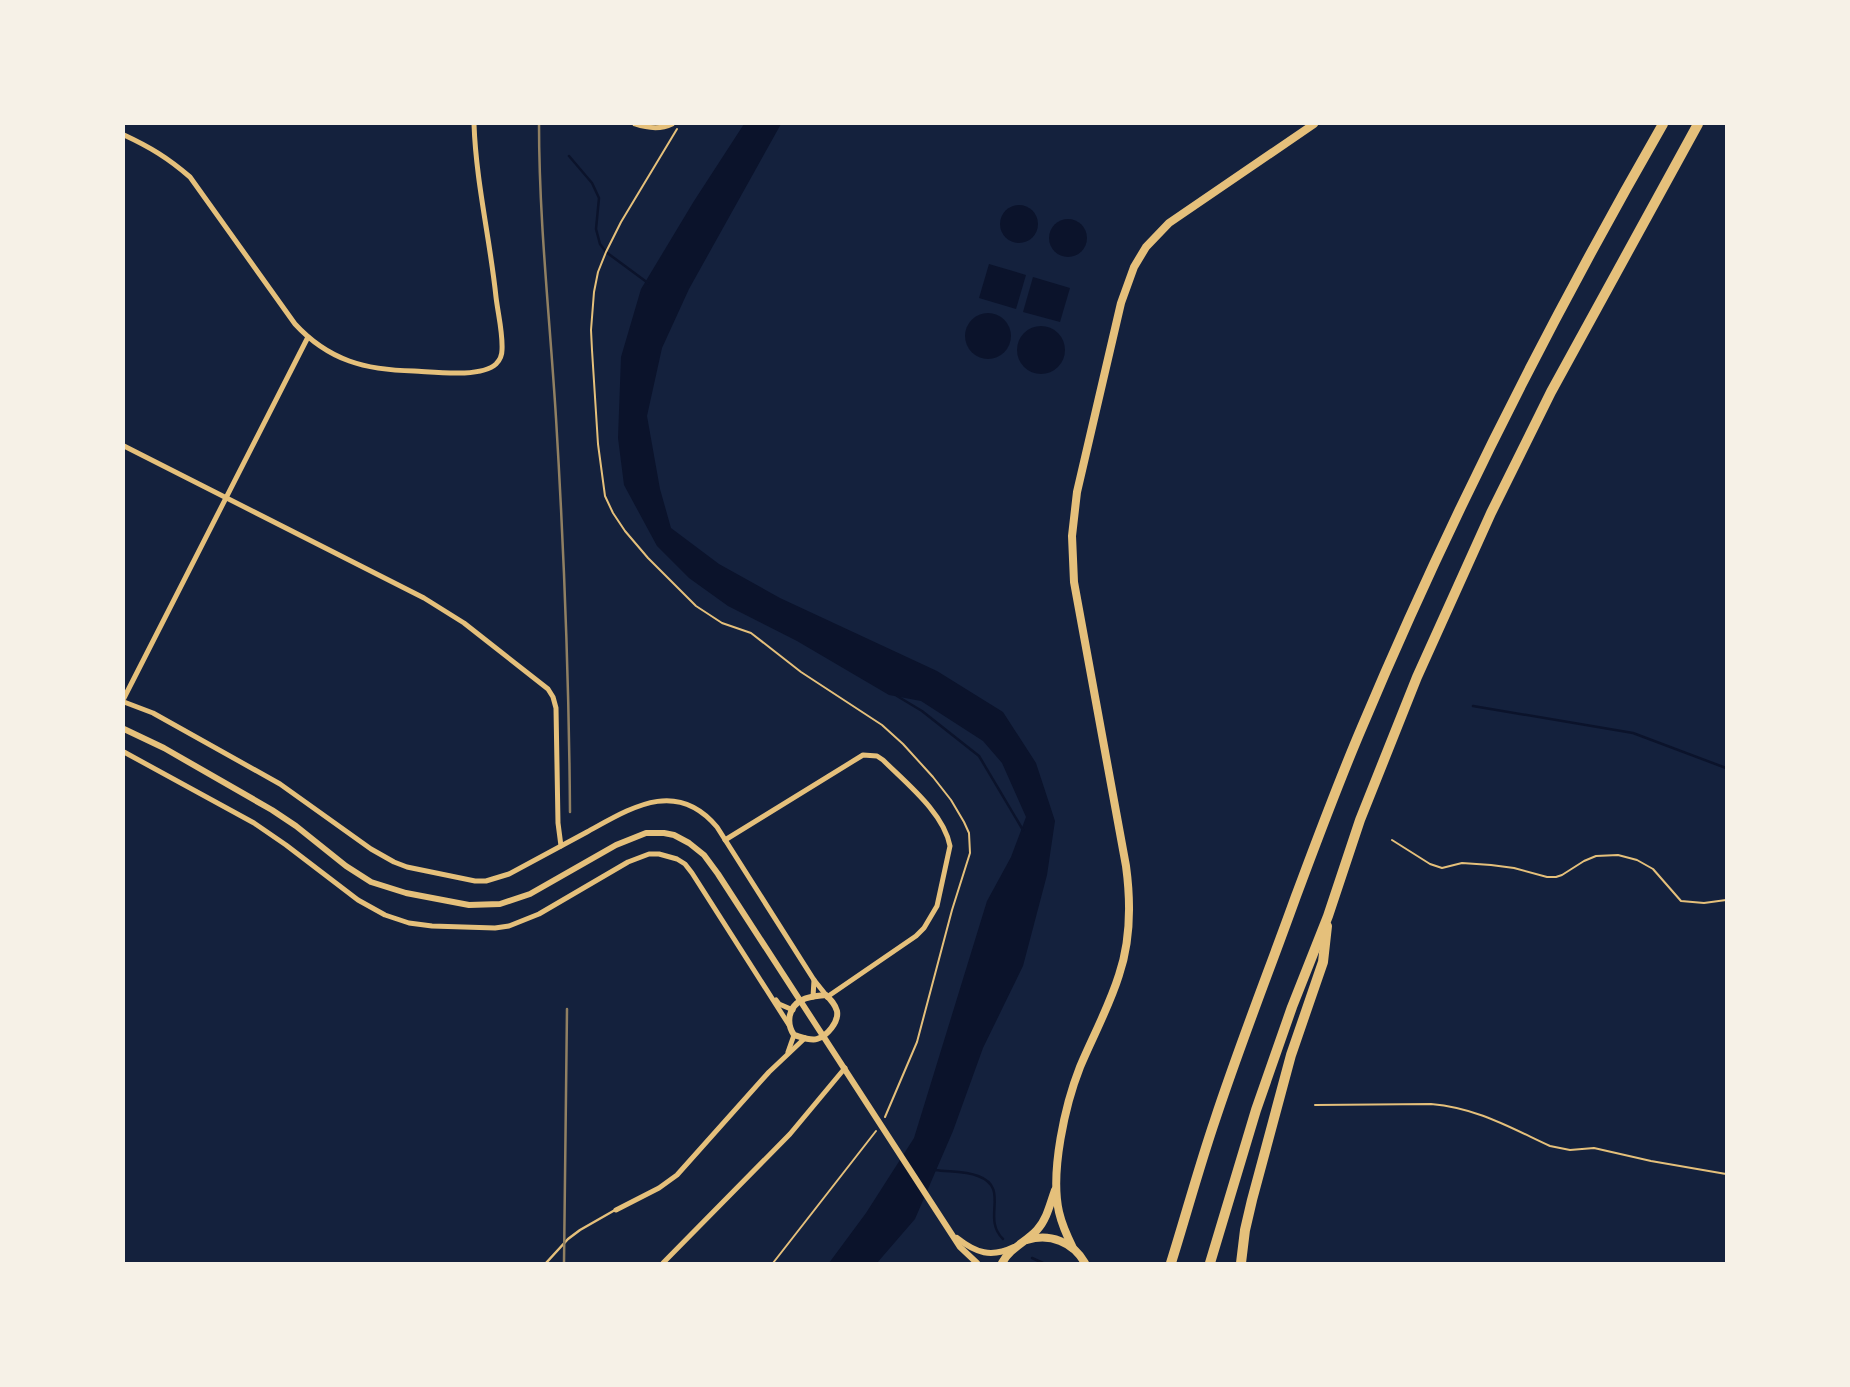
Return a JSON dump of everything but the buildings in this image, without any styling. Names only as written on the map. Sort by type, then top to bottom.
[{"type":"highway","points":[[1171,1263],[1214,1121],[1320,831],[1361,728],[1489,448],[1540,346],[1663,124]]},
{"type":"highway","points":[[1210,1263],[1256,1110],[1292,1007],[1328,916],[1360,820],[1417,677],[1487,522],[1550,392],[1698,124]]},
{"type":"highway","points":[[1241,1263],[1245,1230],[1252,1200],[1291,1055],[1323,962],[1328,916]]},
{"type":"main road","points":[[1085,1263],[1073,1248],[1059,1213],[1056,1186],[1060,1145],[1068,1100],[1119,975],[1129,923],[1129,895],[1126,866],[1074,582],[1072,528],[1077,492],[1121,303],[1129,278],[1140,258],[1154,237],[1169,223],[1314,124]]},
{"type":"main road","points":[[1002,1263],[1015,1247],[1043,1223],[1056,1186]]},
{"type":"main road","points":[[1024,1241],[1035,1238],[1049,1238],[1065,1243],[1073,1248]]},
{"type":"street","points":[[124,135],[156,150],[190,177],[295,324],[323,349],[352,363],[388,371],[478,372],[497,363],[500,359],[502,347],[475,148],[474,124]]},
{"type":"street","points":[[635,124],[646,128],[656,128],[672,124]]},
{"type":"street","points":[[308,337],[124,700],[280,784],[381,856],[407,867],[464,880],[486,881],[509,874],[643,803],[658,800],[680,802],[700,811],[713,822],[814,980],[834,1004],[837,1016],[829,1032],[824,1036],[818,1039],[794,1035]]},
{"type":"street","points":[[124,446],[444,609],[548,689],[556,708],[556,798],[561,846]]},
{"type":"street","points":[[124,729],[164,748],[272,810],[296,826],[346,866],[371,882],[426,897],[469,905],[500,904],[530,894],[633,837],[656,833],[674,835],[689,842],[710,863],[964,1252],[977,1263]]},
{"type":"street","points":[[124,752],[254,823],[358,900],[391,917],[419,925],[495,928],[509,926],[539,914],[638,857],[659,854],[677,858],[692,873],[789,1025],[794,1035],[788,1052]]},
{"type":"street","points":[[725,840],[863,755],[877,756],[883,760],[930,808],[948,838],[950,846],[937,906],[928,923],[916,936],[826,996],[801,1000],[788,1018],[789,1025]]},
{"type":"street","points":[[812,997],[814,980]]},
{"type":"street","points":[[770,995],[779,1004],[793,1010]]},
{"type":"street","points":[[616,1210],[659,1188],[677,1176],[769,1072],[805,1038]]},
{"type":"street","points":[[663,1263],[790,1134],[845,1068]]},
{"type":"street","points":[[954,1236],[979,1252],[999,1252],[1015,1247]]},
{"type":"lane","points":[[546,1263],[568,1239],[586,1226],[616,1210]]},
{"type":"path","points":[[677,124],[676,131],[621,222],[606,252],[598,272],[594,292],[591,330],[592,350],[598,444],[605,496],[625,531],[648,558],[696,606],[722,623],[751,633],[801,672],[882,725],[903,744],[951,800],[969,833],[970,853],[952,910],[917,1042],[886,1117]]},
{"type":"path","points":[[1392,840],[1430,864],[1442,868],[1462,863],[1484,864],[1514,868],[1547,877],[1562,875],[1596,856],[1618,855],[1637,860],[1653,869],[1681,901],[1704,903],[1726,900]]},
{"type":"path","points":[[1316,1105],[1431,1104],[1448,1106],[1480,1114],[1561,1150],[1594,1148],[1651,1161],[1726,1174]]},
{"type":"path","points":[[772,1263],[880,1124]]},
{"type":"water","points":[[744,124],[781,124],[689,289],[662,348],[647,416],[660,489],[671,528],[719,564],[780,598],[937,671],[1003,712],[1036,763],[1055,821],[1047,875],[1023,966],[983,1048],[953,1131],[915,1219],[877,1263],[829,1263],[866,1213],[914,1138],[987,901],[1011,857],[1026,817],[1002,763],[983,741],[921,701],[889,695],[797,641],[728,606],[689,578],[657,546],[624,485],[618,438],[621,357],[641,289],[694,201]]},
{"type":"water","points":[[1019,205],[1032,211],[1038,224],[1032,237],[1019,243],[1006,237],[1000,224],[1006,211]]},
{"type":"water","points":[[1068,219],[1081,225],[1087,238],[1081,251],[1068,257],[1055,251],[1049,238],[1055,225]]},
{"type":"water","points":[[989,264],[1026,275],[1016,309],[979,298]]},
{"type":"water","points":[[1033,277],[1070,288],[1060,322],[1023,312]]},
{"type":"water","points":[[993,313],[997,314],[1007,323],[1010,327],[1010,345],[1001,355],[993,359],[983,359],[975,355],[966,345],[965,331],[969,323],[979,314]]},
{"type":"water","points":[[1041,326],[1050,328],[1058,333],[1063,341],[1065,350],[1063,359],[1058,367],[1050,372],[1041,374],[1032,372],[1024,367],[1019,359],[1017,350],[1019,341],[1024,333],[1032,328]]},
{"type":"waterway","points":[[569,156],[592,183],[599,198],[596,229],[600,244],[606,252],[648,283]]},
{"type":"waterway","points":[[897,696],[922,711],[979,756],[1023,830]]},
{"type":"waterway","points":[[1473,706],[1633,733],[1726,768]]},
{"type":"waterway","points":[[935,1170],[968,1173],[988,1181],[993,1188],[995,1196],[994,1222],[997,1231],[1003,1239]]},
{"type":"waterway","points":[[1032,1258],[1043,1263]]},
{"type":"railway","points":[[539,124],[543,234],[564,566],[570,812]]},
{"type":"railway","points":[[564,1263],[567,1009]]}]
